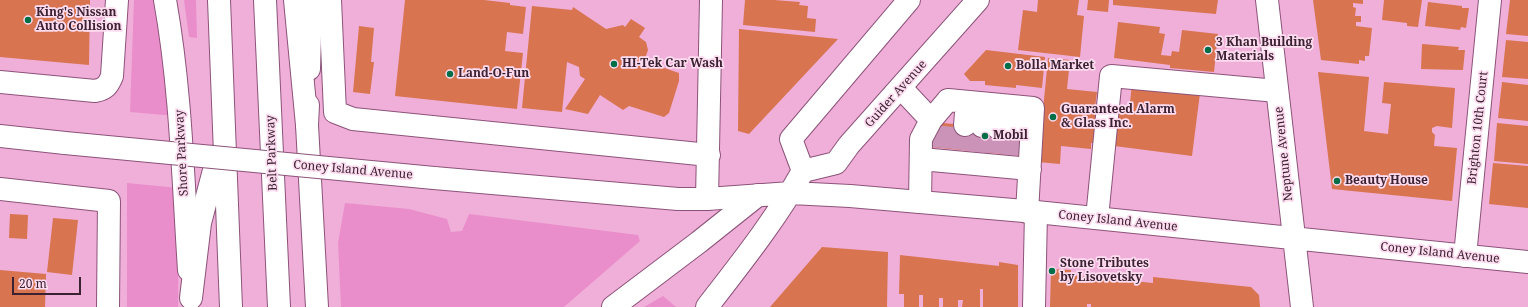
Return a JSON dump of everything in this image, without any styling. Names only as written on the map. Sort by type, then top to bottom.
[{"type":"main road","points":[[0,82],[95,91],[103,90],[108,85],[112,76],[117,0]]},
{"type":"main road","name":"Shore Parkway","points":[[165,0],[175,64],[180,116],[191,302]]},
{"type":"main road","points":[[219,0],[223,134],[231,307]]},
{"type":"main road","name":"Belt Parkway","points":[[265,0],[279,307]]},
{"type":"main road","points":[[295,0],[307,126],[317,307]]},
{"type":"main road","points":[[307,126],[311,0]]},
{"type":"main road","points":[[330,0],[335,112],[353,119],[708,155]]},
{"type":"main road","points":[[707,199],[711,0]]},
{"type":"main road","points":[[707,307],[754,246],[791,193],[803,171],[791,139],[909,0]]},
{"type":"main road","name":"Guider Avenue","points":[[803,171],[836,163],[849,146],[978,0]]},
{"type":"main road","name":"Neptune Avenue","points":[[1267,0],[1302,307]]},
{"type":"main road","name":"Brighton 10th Court","points":[[1465,256],[1490,0]]},
{"type":"main road","points":[[1097,218],[1111,76],[1277,91]]},
{"type":"main road","points":[[901,88],[973,125]]},
{"type":"main road","points":[[973,125],[983,104]]},
{"type":"main road","points":[[973,125],[983,104]]},
{"type":"main road","points":[[920,202],[921,139],[973,125],[983,104]]},
{"type":"main road","points":[[921,159],[983,159],[1033,108],[983,104]]},
{"type":"main road","points":[[191,302],[200,223],[223,134]]},
{"type":"main road","name":"Coney Island Avenue","points":[[0,136],[434,178],[678,199],[707,199],[791,193],[920,202],[1097,218],[1528,262]]},
{"type":"main road","points":[[983,159],[1031,212],[1034,307]]},
{"type":"main road","points":[[0,189],[109,201],[108,307]]},
{"type":"main road","points":[[613,307],[700,242],[758,195]]},
{"type":"shaded area","points":[[134,0],[159,0],[176,116],[130,112]]},
{"type":"shaded area","points":[[184,0],[196,0],[197,38],[189,37]]},
{"type":"shaded area","points":[[127,183],[179,188],[178,307],[127,307]]},
{"type":"shaded area","points":[[345,203],[409,209],[447,219],[451,232],[462,231],[469,214],[638,235],[640,241],[564,307],[341,307],[338,243]]},
{"type":"shaded area","points":[[663,296],[676,307],[644,307]]},
{"type":"building","points":[[0,0],[90,0],[89,65],[0,57]]},
{"type":"building","name":"Land-O-Fun","points":[[405,0],[484,0],[510,3],[510,5],[526,7],[523,34],[507,32],[505,51],[523,53],[517,109],[395,96]]},
{"type":"building","points":[[745,0],[800,2],[799,5],[808,6],[807,18],[816,19],[815,32],[743,25]]},
{"type":"building","points":[[1038,0],[1079,0],[1077,15],[1084,16],[1080,57],[1018,50],[1023,10],[1037,12]]},
{"type":"building","points":[[1088,0],[1109,0],[1108,12],[1087,10]]},
{"type":"building","points":[[1113,0],[1218,0],[1216,14],[1113,5]]},
{"type":"building","points":[[1313,0],[1363,0],[1363,4],[1353,3],[1353,7],[1356,8],[1355,16],[1361,16],[1361,22],[1356,22],[1356,26],[1372,28],[1369,56],[1365,56],[1365,61],[1359,60],[1359,64],[1321,60]]},
{"type":"building","points":[[1384,0],[1422,0],[1418,27],[1407,26],[1407,23],[1382,20]]},
{"type":"building","points":[[1510,0],[1528,0],[1528,36],[1506,34]]},
{"type":"building","points":[[1428,2],[1469,8],[1466,28],[1461,27],[1460,30],[1425,26]]},
{"type":"building","name":"HI-Tek Car Wash","points":[[532,6],[572,10],[573,7],[606,29],[623,25],[625,27],[631,19],[645,28],[639,37],[646,42],[648,50],[644,61],[679,73],[679,81],[669,113],[664,117],[629,106],[623,110],[600,95],[588,114],[565,109],[585,79],[580,76],[579,67],[567,62],[562,112],[522,108]]},
{"type":"building","points":[[1118,22],[1160,27],[1159,33],[1165,34],[1161,55],[1171,56],[1172,51],[1179,52],[1182,30],[1218,34],[1214,72],[1170,68],[1170,65],[1114,58]]},
{"type":"building","points":[[359,26],[374,28],[371,62],[374,62],[370,94],[353,92]]},
{"type":"building","points":[[739,29],[838,39],[749,134],[738,131]]},
{"type":"building","points":[[1506,40],[1528,42],[1528,79],[1502,77]]},
{"type":"building","points":[[1422,44],[1459,47],[1458,50],[1465,50],[1463,70],[1421,69]]},
{"type":"building","name":"Bolla Market","points":[[986,50],[1045,57],[1042,88],[1016,85],[1016,88],[985,85],[985,81],[970,81],[964,74]]},
{"type":"building","points":[[1048,58],[1070,60],[1067,89],[1097,92],[1095,107],[1129,111],[1132,84],[1200,93],[1192,156],[1091,143],[1091,149],[1061,146],[1060,164],[1038,162]]},
{"type":"building","points":[[1318,72],[1369,77],[1364,131],[1388,134],[1391,104],[1382,103],[1384,82],[1455,88],[1452,128],[1437,126],[1432,128],[1432,132],[1435,135],[1434,146],[1457,148],[1452,201],[1332,189]]},
{"type":"building","points":[[1502,82],[1528,85],[1528,121],[1498,118]]},
{"type":"building","points":[[932,122],[1029,131],[1026,156],[929,147]]},
{"type":"building","points":[[1497,123],[1528,126],[1528,164],[1494,161]]},
{"type":"building","points":[[1493,163],[1528,166],[1528,208],[1489,204]]},
{"type":"building","points":[[10,214],[28,215],[27,239],[9,238]]},
{"type":"building","points":[[53,218],[78,220],[72,275],[47,272]]},
{"type":"building","points":[[822,247],[888,252],[887,307],[770,307]]},
{"type":"building","points":[[900,255],[999,266],[999,262],[1018,265],[1018,307],[983,307],[983,289],[980,289],[980,307],[962,307],[963,300],[958,300],[958,307],[943,307],[943,298],[939,298],[939,307],[923,307],[923,295],[919,295],[919,307],[904,307],[904,294],[899,294]]},
{"type":"building","points":[[1051,269],[1071,270],[1071,275],[1153,283],[1153,277],[1251,287],[1259,295],[1260,307],[1091,307],[1091,304],[1087,304],[1087,307],[1050,307]]},
{"type":"building","points":[[0,270],[46,274],[45,307],[0,307]]},
{"type":"tunnel","points":[[943,148],[945,123]]},
{"type":"tunnel","points":[[963,150],[965,125]]},
{"type":"tunnel","points":[[979,152],[982,126]]},
{"type":"tunnel","points":[[996,153],[998,128]]},
{"type":"tunnel","points":[[1012,155],[1014,129]]},
{"type":"place","name":"King's Nissan Auto Collision","points":[[28,20]]},
{"type":"place","name":"3 Khan Building Materials","points":[[1208,50]]},
{"type":"place","name":"HI-Tek Car Wash","points":[[614,64]]},
{"type":"place","name":"Bolla Market","points":[[1008,66]]},
{"type":"place","name":"Land-O-Fun","points":[[450,74]]},
{"type":"place","name":"Guaranteed Alarm & Glass Inc.","points":[[1053,117]]},
{"type":"place","name":"Mobil","points":[[985,136]]},
{"type":"place","name":"Beauty House","points":[[1337,181]]},
{"type":"place","name":"Stone Tributes by Lisovetsky","points":[[1052,271]]}]
